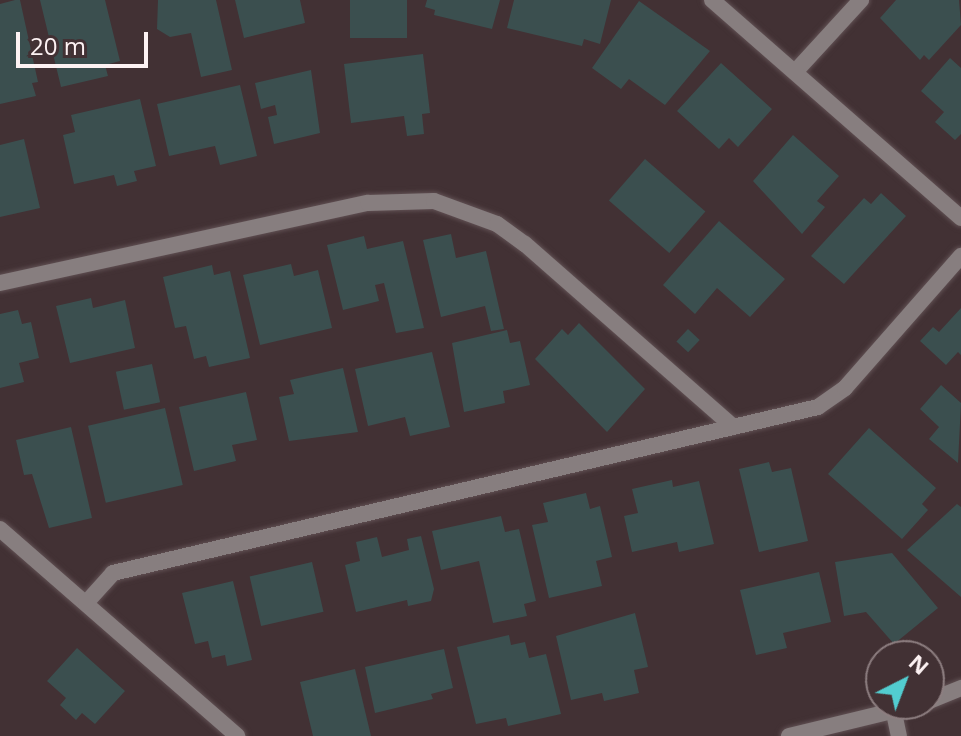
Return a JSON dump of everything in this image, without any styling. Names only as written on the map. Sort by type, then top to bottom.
[{"type":"street","points":[[712,0],[961,218]]},
{"type":"street","points":[[795,72],[861,0]]},
{"type":"street","points":[[0,283],[368,203],[434,201],[497,224],[525,244],[733,427]]},
{"type":"street","points":[[86,603],[113,573],[733,427],[832,399],[961,256]]},
{"type":"street","points":[[0,529],[237,736]]},
{"type":"street","points":[[789,736],[865,719]]},
{"type":"building","points":[[20,0],[38,82],[32,83],[36,96],[0,104],[0,4]]},
{"type":"building","points":[[40,0],[105,0],[120,61],[105,65],[108,76],[61,87]]},
{"type":"building","points":[[158,0],[216,0],[232,70],[201,77],[191,33],[170,37],[157,29]]},
{"type":"building","points":[[235,0],[300,0],[305,23],[244,38]]},
{"type":"building","points":[[350,0],[407,0],[407,38],[350,38]]},
{"type":"building","points":[[427,0],[500,0],[492,29],[434,15],[435,10],[425,7]]},
{"type":"building","points":[[514,0],[611,0],[600,44],[584,39],[582,46],[507,28]]},
{"type":"building","points":[[896,0],[959,0],[961,25],[929,60],[924,55],[920,60],[880,18]]},
{"type":"building","points":[[639,1],[710,51],[665,105],[629,79],[621,89],[592,68]]},
{"type":"building","points":[[423,54],[430,113],[422,114],[424,134],[407,136],[404,116],[351,123],[344,64]]},
{"type":"building","points":[[950,58],[961,68],[961,134],[955,140],[935,122],[944,112],[921,91]]},
{"type":"building","points":[[721,63],[772,109],[738,147],[729,138],[719,149],[677,111]]},
{"type":"building","points":[[311,70],[320,133],[274,144],[268,117],[277,115],[275,105],[261,109],[255,83]]},
{"type":"building","points":[[240,85],[257,156],[220,165],[215,146],[169,156],[157,104]]},
{"type":"building","points":[[140,99],[156,166],[134,171],[137,181],[117,186],[114,175],[74,184],[63,135],[75,132],[71,115]]},
{"type":"building","points":[[793,135],[839,176],[817,201],[825,207],[802,234],[753,181]]},
{"type":"building","points":[[24,139],[40,208],[0,217],[0,145]]},
{"type":"building","points":[[645,159],[705,211],[669,253],[609,201]]},
{"type":"building","points":[[881,193],[906,216],[844,284],[811,256],[864,198],[871,204]]},
{"type":"building","points":[[719,221],[785,279],[750,317],[717,288],[695,314],[663,285]]},
{"type":"building","points":[[451,234],[456,258],[486,251],[504,329],[491,331],[485,306],[441,317],[423,240]]},
{"type":"building","points":[[364,236],[367,249],[403,241],[424,328],[396,333],[384,283],[375,285],[379,301],[343,310],[327,245]]},
{"type":"building","points":[[291,264],[294,276],[318,270],[332,328],[260,345],[243,275]]},
{"type":"building","points":[[212,265],[214,275],[230,271],[250,358],[209,367],[206,356],[194,359],[186,326],[175,328],[163,277]]},
{"type":"building","points":[[91,298],[93,308],[125,300],[135,348],[70,363],[56,306]]},
{"type":"building","points":[[961,308],[961,355],[958,352],[946,365],[920,341],[933,327],[939,332]]},
{"type":"building","points":[[18,310],[22,324],[31,322],[39,358],[19,363],[24,382],[0,388],[0,314]]},
{"type":"building","points":[[579,323],[645,389],[607,432],[535,359],[562,329],[568,335]]},
{"type":"building","points":[[688,329],[700,340],[688,352],[676,341]]},
{"type":"building","points":[[507,330],[510,343],[520,341],[530,385],[503,391],[505,403],[464,412],[452,343]]},
{"type":"building","points":[[432,352],[450,427],[410,436],[405,417],[368,426],[355,369]]},
{"type":"building","points":[[152,364],[160,402],[124,410],[116,372]]},
{"type":"building","points":[[343,368],[358,432],[289,441],[279,397],[294,394],[290,380]]},
{"type":"building","points":[[941,385],[961,403],[958,463],[929,439],[939,427],[920,409]]},
{"type":"building","points":[[246,392],[257,440],[232,445],[236,461],[194,471],[179,407]]},
{"type":"building","points":[[165,408],[183,485],[106,503],[88,426]]},
{"type":"building","points":[[71,427],[92,518],[49,528],[32,474],[24,475],[16,440]]},
{"type":"building","points":[[869,428],[936,488],[922,504],[928,510],[902,539],[828,474]]},
{"type":"building","points":[[769,462],[772,472],[791,468],[808,541],[759,552],[739,469]]},
{"type":"building","points":[[672,480],[673,487],[699,481],[714,544],[679,552],[677,542],[632,552],[624,516],[638,513],[632,489]]},
{"type":"building","points":[[586,493],[590,509],[600,506],[612,557],[596,561],[602,586],[549,598],[532,525],[548,522],[543,503]]},
{"type":"building","points":[[957,504],[961,507],[961,597],[907,550]]},
{"type":"building","points":[[501,516],[505,532],[519,529],[536,601],[524,604],[527,616],[493,623],[479,561],[441,570],[432,531]]},
{"type":"building","points":[[421,536],[434,589],[431,601],[408,606],[407,600],[356,612],[345,565],[360,561],[356,542],[377,537],[382,557],[409,550],[407,539]]},
{"type":"building","points":[[892,553],[938,608],[899,640],[890,640],[866,612],[844,616],[835,562]]},
{"type":"building","points":[[312,562],[323,612],[261,626],[250,576]]},
{"type":"building","points":[[819,572],[831,622],[783,633],[787,648],[756,655],[740,590]]},
{"type":"building","points":[[233,581],[252,660],[227,666],[225,655],[212,658],[208,641],[195,644],[182,593]]},
{"type":"building","points":[[635,613],[648,667],[634,670],[639,693],[604,701],[602,693],[571,700],[556,636]]},
{"type":"building","points":[[509,635],[511,645],[525,642],[529,658],[546,654],[561,714],[508,726],[506,718],[476,724],[457,647]]},
{"type":"building","points":[[77,648],[125,691],[95,724],[82,713],[76,720],[60,705],[66,698],[47,681]]},
{"type":"building","points":[[444,649],[453,688],[431,694],[433,699],[375,713],[365,667]]},
{"type":"building","points":[[355,669],[371,736],[313,736],[300,682]]}]
